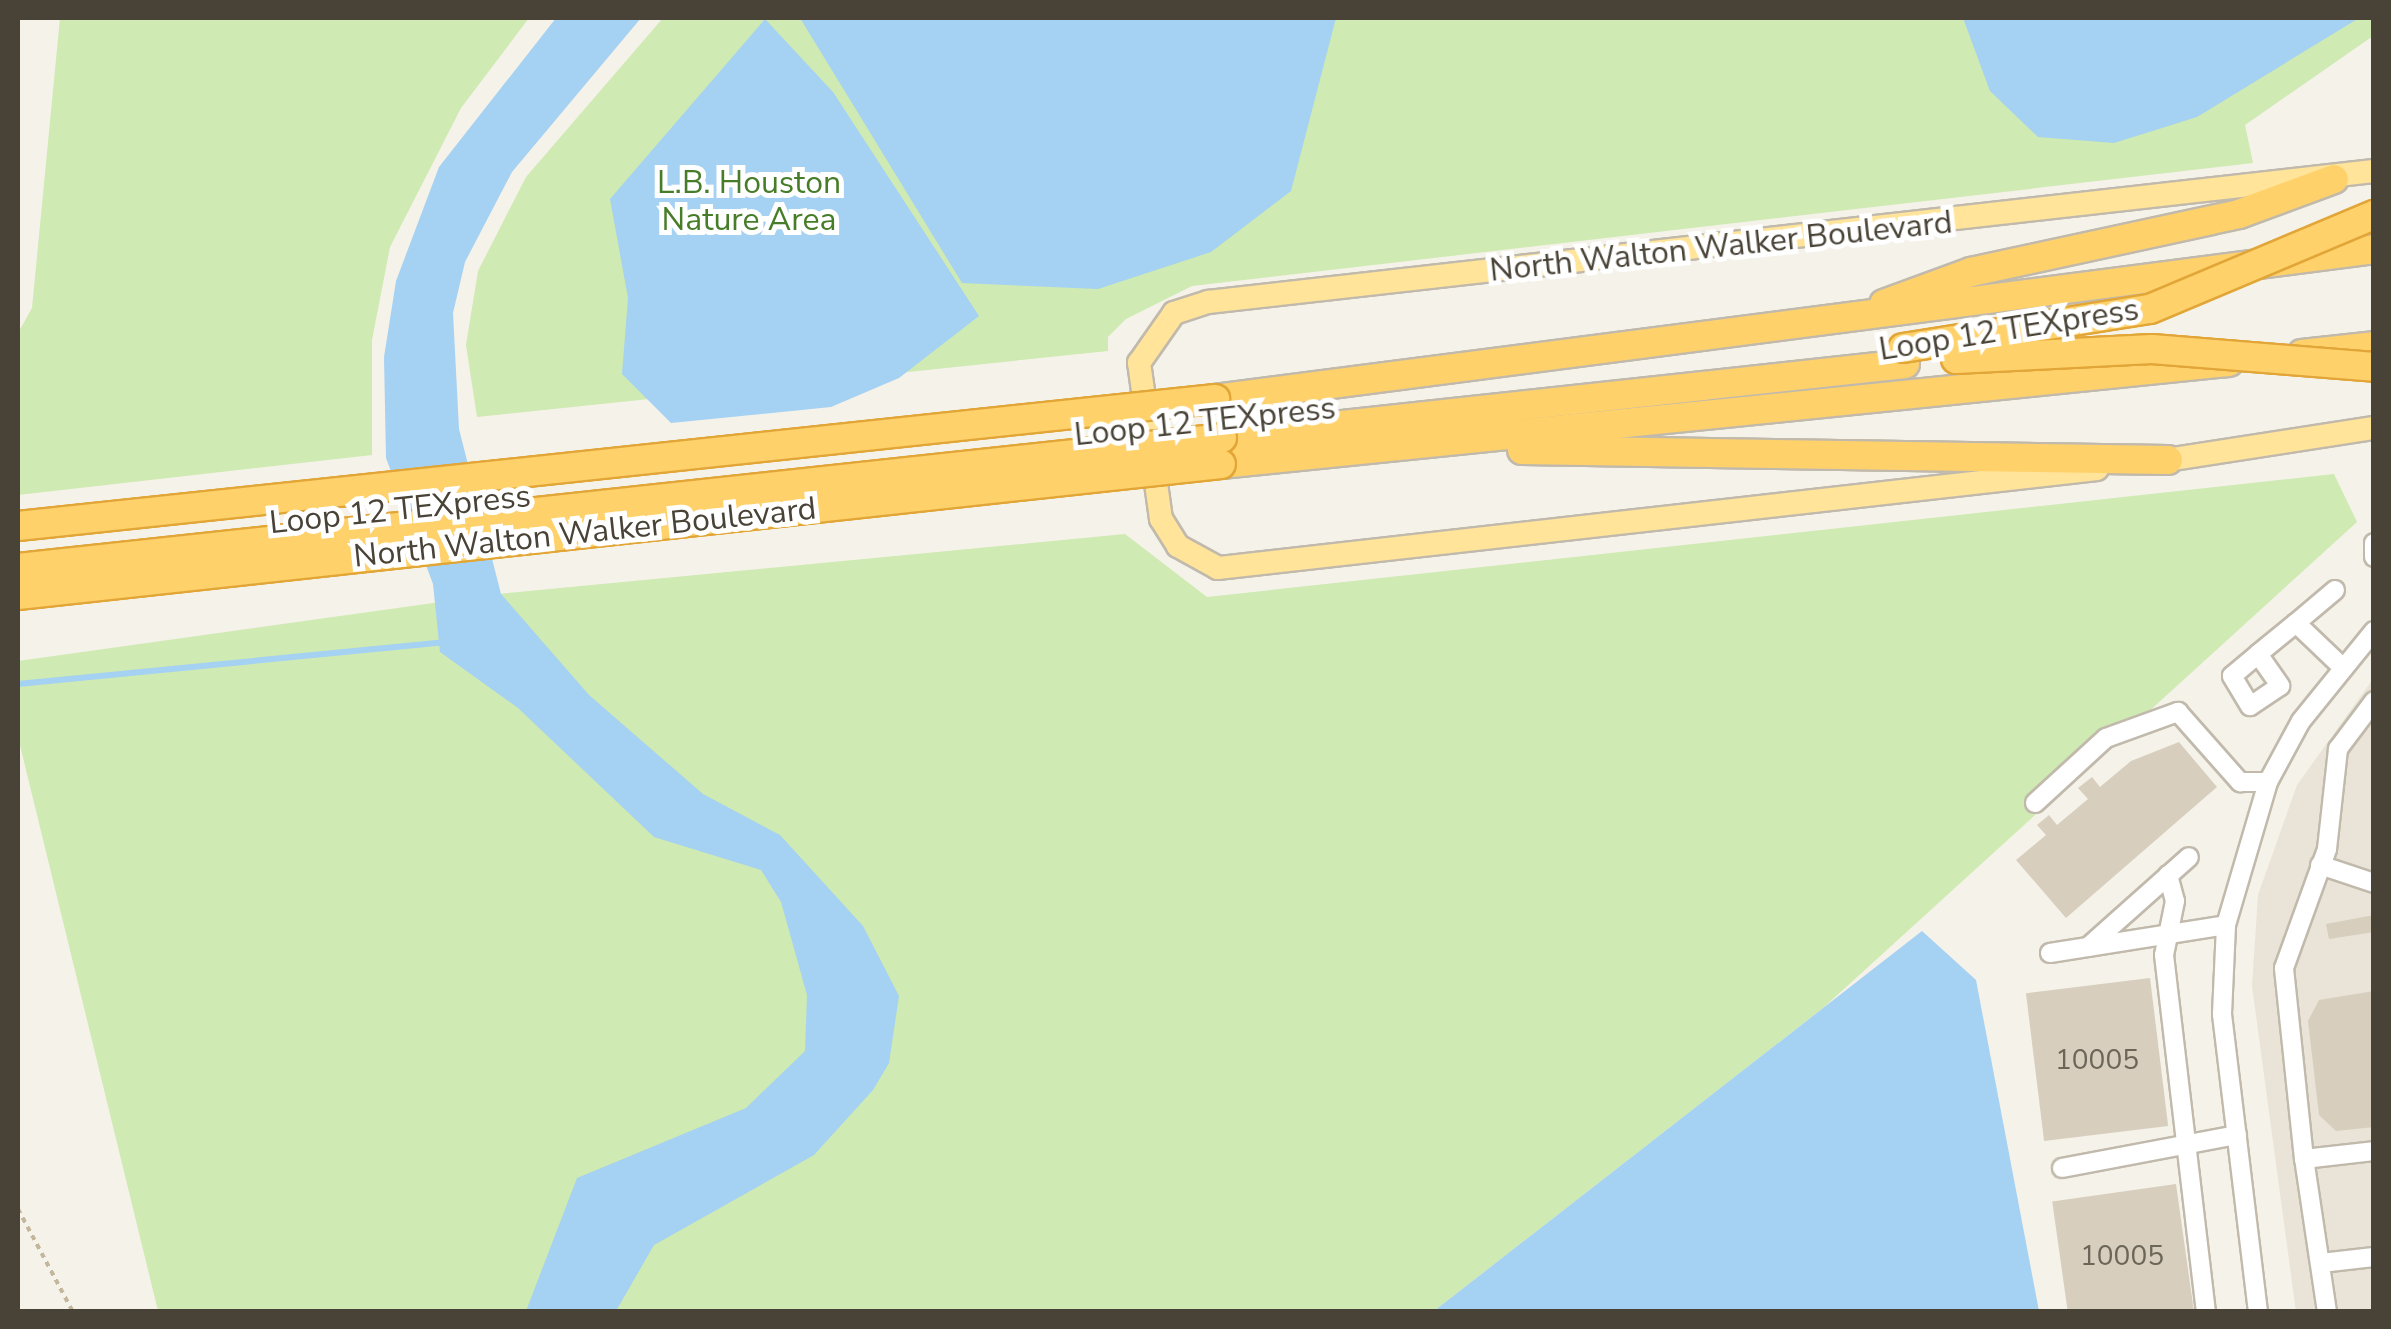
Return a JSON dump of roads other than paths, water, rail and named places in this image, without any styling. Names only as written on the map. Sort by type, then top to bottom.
[{"type":"highway","points":[[1838,320],[1971,272],[2239,214],[2334,179]]},
{"type":"highway","name":"Loop 12 TEXpress","points":[[1904,356],[2150,309],[2374,215]]},
{"type":"highway","name":"North Walton Walker Boulevard","points":[[18,595],[1219,430],[1838,320],[2374,248]]},
{"type":"highway","name":"North Walton Walker Boulevard","points":[[18,526],[1219,430],[1391,448],[2374,346]]},
{"type":"highway","name":"Loop 12 TEXpress","points":[[18,552],[1904,356],[2113,349],[2374,367]]},
{"type":"highway","name":"Loop 12 TEXpress","points":[[18,568],[1219,430]]},
{"type":"highway","points":[[1391,448],[2168,460]]},
{"type":"main road","name":"North Walton Walker Boulevard","points":[[2374,171],[2334,179],[1208,302],[1174,314],[1140,363],[1161,519],[1178,546],[1218,568],[2168,460],[2374,428]]},
{"type":"street","points":[[2374,543],[2374,556]]},
{"type":"street","points":[[2258,654],[2336,590]]},
{"type":"street","points":[[2296,622],[2341,666]]},
{"type":"street","points":[[2258,1312],[2222,1014],[2226,926],[2268,782],[2341,666],[2374,631]]},
{"type":"street","points":[[2326,1312],[2304,1159],[2284,968],[2320,864],[2338,749],[2374,702]]},
{"type":"street","points":[[2036,803],[2106,738],[2178,712],[2240,782],[2268,782]]},
{"type":"street","points":[[2087,947],[2189,857]]},
{"type":"street","points":[[2320,864],[2374,883]]},
{"type":"street","points":[[2168,875],[2172,934],[2164,955],[2206,1312]]},
{"type":"street","points":[[2050,953],[2226,926]]},
{"type":"street","points":[[2062,1168],[2237,1135]]},
{"type":"street","points":[[2304,1159],[2374,1151]]},
{"type":"street","points":[[2321,1263],[2374,1257]]},
{"type":"water","points":[[556,18],[641,18],[512,172],[465,262],[453,313],[459,429],[501,594],[589,695],[703,794],[780,835],[863,926],[899,996],[889,1063],[873,1090],[814,1155],[654,1245],[616,1311],[526,1311],[577,1178],[746,1108],[805,1051],[807,995],[781,902],[761,870],[654,837],[518,708],[440,652],[433,584],[386,458],[384,357],[396,281],[439,167]]},
{"type":"water","points":[[800,18],[1336,18],[1291,191],[1211,252],[1098,289],[962,283]]},
{"type":"water","points":[[1963,18],[2359,18],[2197,117],[2114,143],[2038,137],[1990,91]]},
{"type":"water","points":[[765,19],[833,92],[979,316],[899,378],[831,407],[671,423],[622,374],[628,298],[610,199]]},
{"type":"water","points":[[1922,931],[1976,980],[2039,1311],[1434,1311]]},
{"type":"waterway","points":[[18,684],[444,642]]},
{"type":"park label","name":"L.B. Houston Nature Area","points":[[749,202]]}]
